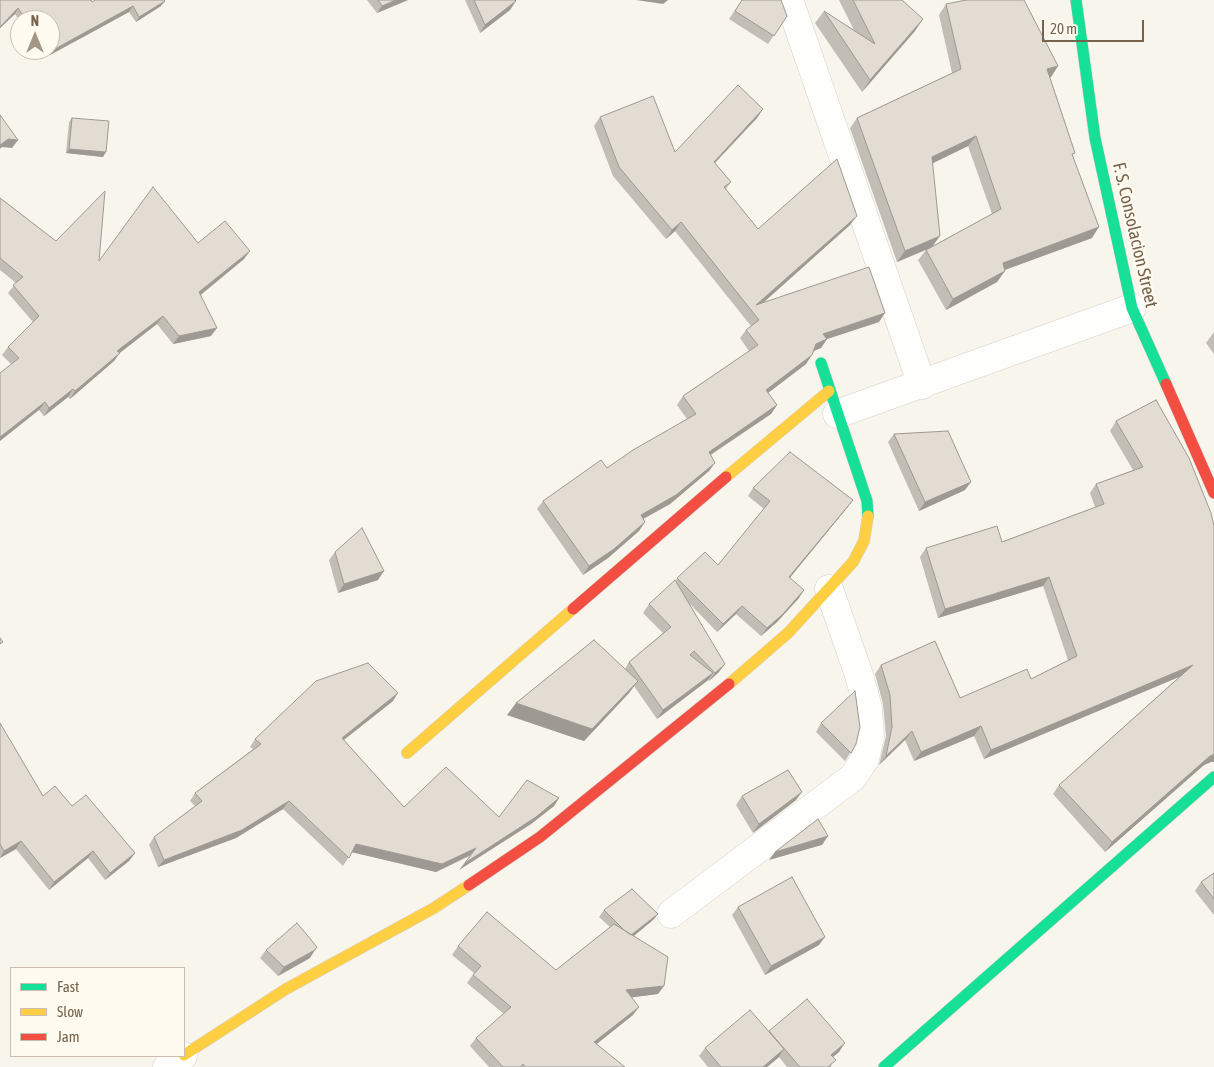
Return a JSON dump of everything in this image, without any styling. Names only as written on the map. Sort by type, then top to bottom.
[{"type":"street","points":[[789,0],[922,385]]},
{"type":"street","name":"F. S. Consolacion Street","points":[[1076,0],[1095,138],[1132,308],[1214,493]]},
{"type":"street","points":[[407,753],[681,514],[833,402],[922,385],[1132,308]]},
{"type":"street","points":[[185,1054],[286,989],[434,908],[540,837],[712,699],[788,632],[829,589],[853,562],[864,541],[868,520],[867,501],[821,363]]},
{"type":"street","points":[[671,914],[853,777],[865,759],[870,737],[868,708],[859,675],[829,589]]},
{"type":"street","points":[[884,1067],[1214,777]]},
{"type":"street","points":[[167,1067],[180,1057]]},
{"type":"building","points":[[0,0],[165,1],[139,17],[133,6],[60,46],[60,10],[19,10],[18,8],[10,10],[10,16],[0,27]]},
{"type":"building","points":[[378,0],[396,0],[382,6]]},
{"type":"building","points":[[474,0],[515,0],[516,1],[485,25]]},
{"type":"building","points":[[742,0],[781,0],[787,16],[774,36],[735,11]]},
{"type":"building","points":[[853,0],[902,0],[923,19],[870,80],[824,11],[875,44]]},
{"type":"building","points":[[966,0],[1024,0],[1058,66],[1047,69],[1075,153],[1072,154],[1099,227],[1003,263],[1005,271],[953,299],[926,250],[1001,209],[976,136],[932,157],[940,236],[905,251],[857,118],[961,69],[946,4]]},
{"type":"building","points":[[738,85],[763,109],[714,162],[731,182],[724,187],[758,229],[837,159],[857,216],[756,305],[869,267],[885,313],[823,334],[827,339],[816,344],[812,355],[766,390],[777,405],[709,452],[715,463],[676,495],[641,515],[645,522],[614,549],[589,566],[543,501],[601,460],[607,468],[633,450],[696,414],[683,396],[758,345],[746,330],[759,320],[681,222],[672,230],[619,167],[600,117],[653,96],[675,152]]},
{"type":"building","points":[[0,115],[18,140],[8,139],[0,145]]},
{"type":"building","points":[[72,118],[109,121],[106,152],[69,149]]},
{"type":"building","points":[[153,187],[198,243],[225,221],[250,251],[199,292],[217,328],[179,336],[163,316],[117,351],[120,353],[75,391],[73,389],[49,408],[45,402],[0,437],[0,373],[19,358],[8,347],[39,316],[13,285],[23,277],[0,258],[0,198],[56,241],[105,191],[99,261]]},
{"type":"building","points":[[1156,400],[1189,458],[1211,513],[1214,526],[1214,754],[1112,842],[1059,785],[1193,665],[991,750],[981,726],[921,752],[912,731],[886,756],[892,727],[890,695],[881,665],[935,641],[960,698],[1027,669],[1031,679],[1077,656],[1049,577],[945,609],[926,548],[997,526],[1002,542],[1104,504],[1096,484],[1143,467],[1116,421]]},
{"type":"building","points":[[948,431],[971,482],[925,502],[894,434]]},
{"type":"building","points":[[790,452],[853,500],[789,577],[804,590],[783,614],[767,628],[742,606],[723,624],[677,578],[705,552],[718,565],[770,501],[753,488]]},
{"type":"building","points":[[362,528],[384,571],[344,584],[335,552]]},
{"type":"building","points":[[675,580],[725,664],[715,673],[694,651],[690,655],[713,673],[663,710],[629,662],[671,627],[649,604]]},
{"type":"building","points":[[594,640],[638,681],[592,729],[516,703]]},
{"type":"building","points":[[368,663],[398,693],[342,738],[404,807],[446,767],[499,817],[527,780],[559,798],[536,817],[465,863],[476,848],[442,864],[356,844],[349,858],[289,801],[242,830],[164,860],[154,837],[202,801],[195,793],[261,744],[255,739],[316,681]]},
{"type":"building","points":[[855,691],[860,727],[856,744],[851,753],[821,723]]},
{"type":"building","points":[[0,723],[43,796],[55,786],[72,806],[86,795],[135,853],[110,873],[93,851],[54,882],[21,841],[4,851],[0,844]]},
{"type":"building","points":[[788,770],[802,792],[759,824],[742,796]]},
{"type":"building","points":[[818,819],[828,836],[775,852]]},
{"type":"building","points":[[1214,873],[1214,899],[1201,882]]},
{"type":"building","points":[[792,877],[825,937],[771,966],[738,907]]},
{"type":"building","points":[[632,889],[658,914],[631,935],[604,910]]},
{"type":"building","points":[[487,912],[556,970],[614,924],[668,957],[664,986],[626,990],[639,1007],[594,1042],[625,1067],[525,1067],[523,1064],[520,1067],[503,1067],[476,1038],[511,1007],[473,975],[481,966],[458,946]]},
{"type":"building","points":[[297,923],[317,947],[315,950],[284,967],[266,950]]},
{"type":"building","points":[[807,999],[845,1043],[831,1055],[836,1060],[828,1067],[800,1067],[769,1031]]},
{"type":"building","points":[[750,1010],[784,1049],[763,1067],[721,1067],[705,1048]]},
{"type":"traffic: fast","points":[[1076,0],[1095,138],[1132,308],[1166,384]]},
{"type":"traffic: fast","points":[[821,363],[867,501],[868,516]]},
{"type":"traffic: fast","points":[[884,1067],[1214,777]]},
{"type":"traffic: slow","points":[[726,477],[829,391]]},
{"type":"traffic: slow","points":[[729,684],[788,633],[853,562],[864,541],[868,516]]},
{"type":"traffic: slow","points":[[407,753],[573,609]]},
{"type":"traffic: slow","points":[[185,1054],[286,989],[434,908],[469,885]]},
{"type":"traffic: jam","points":[[1166,384],[1214,493]]},
{"type":"traffic: jam","points":[[573,609],[726,477]]},
{"type":"traffic: jam","points":[[469,885],[540,837],[729,684]]}]
